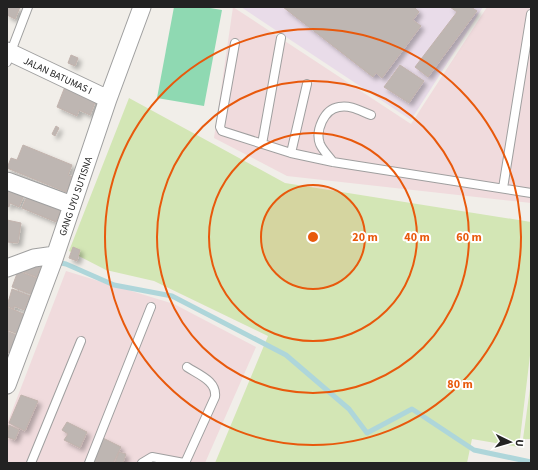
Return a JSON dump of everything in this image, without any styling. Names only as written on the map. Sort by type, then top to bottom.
[{"type":"street","name":"GANG UYU SUTISNA","points":[[7,385],[54,259],[108,99],[142,7]]},
{"type":"street","name":"JALAN BATUMAS I","points":[[8,55],[108,99]]},
{"type":"street","points":[[7,181],[72,205]]},
{"type":"street","points":[[7,268],[34,258],[54,259]]},
{"type":"lane","points":[[8,55],[28,7]]},
{"type":"lane","points":[[503,188],[531,14]]},
{"type":"lane","points":[[262,144],[281,38]]},
{"type":"lane","points":[[235,43],[220,128],[222,131],[291,153],[333,162],[531,193]]},
{"type":"lane","points":[[291,153],[307,84]]},
{"type":"lane","points":[[333,162],[320,143],[319,132],[321,122],[329,110],[347,106],[356,108],[371,115]]},
{"type":"lane","points":[[90,463],[151,307]]},
{"type":"lane","points":[[31,463],[81,341]]},
{"type":"lane","points":[[142,463],[152,457],[185,463],[215,397],[216,391],[212,383],[187,367]]},
{"type":"shaded area","points":[[233,7],[411,124],[487,7],[531,7],[531,203],[287,176],[214,138]]},
{"type":"shaded area","points":[[241,7],[483,7],[411,120]]},
{"type":"shaded area","points":[[66,271],[174,304],[256,347],[205,463],[7,463],[7,424]]},
{"type":"green space","points":[[174,7],[204,7],[222,10],[204,106],[157,98]]},
{"type":"green space","points":[[129,98],[285,183],[531,222],[531,347],[519,447],[472,439],[467,463],[215,463],[268,336],[154,281],[106,270],[69,251]]},
{"type":"green space","points":[[531,381],[531,439],[523,439]]},
{"type":"building","points":[[7,7],[20,7],[15,19],[7,15]]},
{"type":"building","points":[[283,7],[414,7],[419,12],[413,20],[421,26],[382,78],[376,73],[373,77]]},
{"type":"building","points":[[450,7],[471,7],[477,11],[428,77],[415,67],[457,12]]},
{"type":"building","points":[[71,55],[78,58],[75,66],[68,63]]},
{"type":"building","points":[[400,65],[424,81],[409,103],[384,87]]},
{"type":"building","points":[[66,84],[97,97],[90,115],[79,110],[77,116],[57,107]]},
{"type":"building","points":[[56,126],[59,128],[55,136],[52,134]]},
{"type":"building","points":[[23,145],[72,165],[68,175],[73,177],[66,192],[7,168],[11,158],[17,160]]},
{"type":"building","points":[[7,188],[24,195],[19,207],[10,203],[9,207],[7,206]]},
{"type":"building","points":[[27,196],[61,210],[56,222],[22,208]]},
{"type":"building","points":[[7,220],[21,223],[18,243],[7,242]]},
{"type":"building","points":[[73,247],[80,250],[77,261],[69,258]]},
{"type":"building","points":[[46,263],[42,273],[39,271],[37,277],[23,272],[25,266]]},
{"type":"building","points":[[18,271],[39,279],[33,295],[12,287]]},
{"type":"building","points":[[12,289],[30,296],[24,310],[14,306],[14,309],[7,306]]},
{"type":"building","points":[[7,307],[26,315],[19,334],[7,330]]},
{"type":"building","points":[[7,331],[18,336],[12,354],[7,352]]},
{"type":"building","points":[[21,395],[38,401],[25,431],[9,423]]},
{"type":"building","points":[[67,422],[87,432],[80,448],[64,440],[68,434],[62,430]]},
{"type":"building","points":[[9,425],[19,430],[15,440],[7,437]]},
{"type":"building","points":[[103,438],[121,447],[113,463],[92,463]]},
{"type":"building","points":[[119,452],[126,454],[123,463],[115,463]]},
{"type":"waterway","points":[[56,262],[66,264],[114,285],[172,296],[286,355],[349,409],[367,433],[412,409],[474,450],[531,462]]}]
